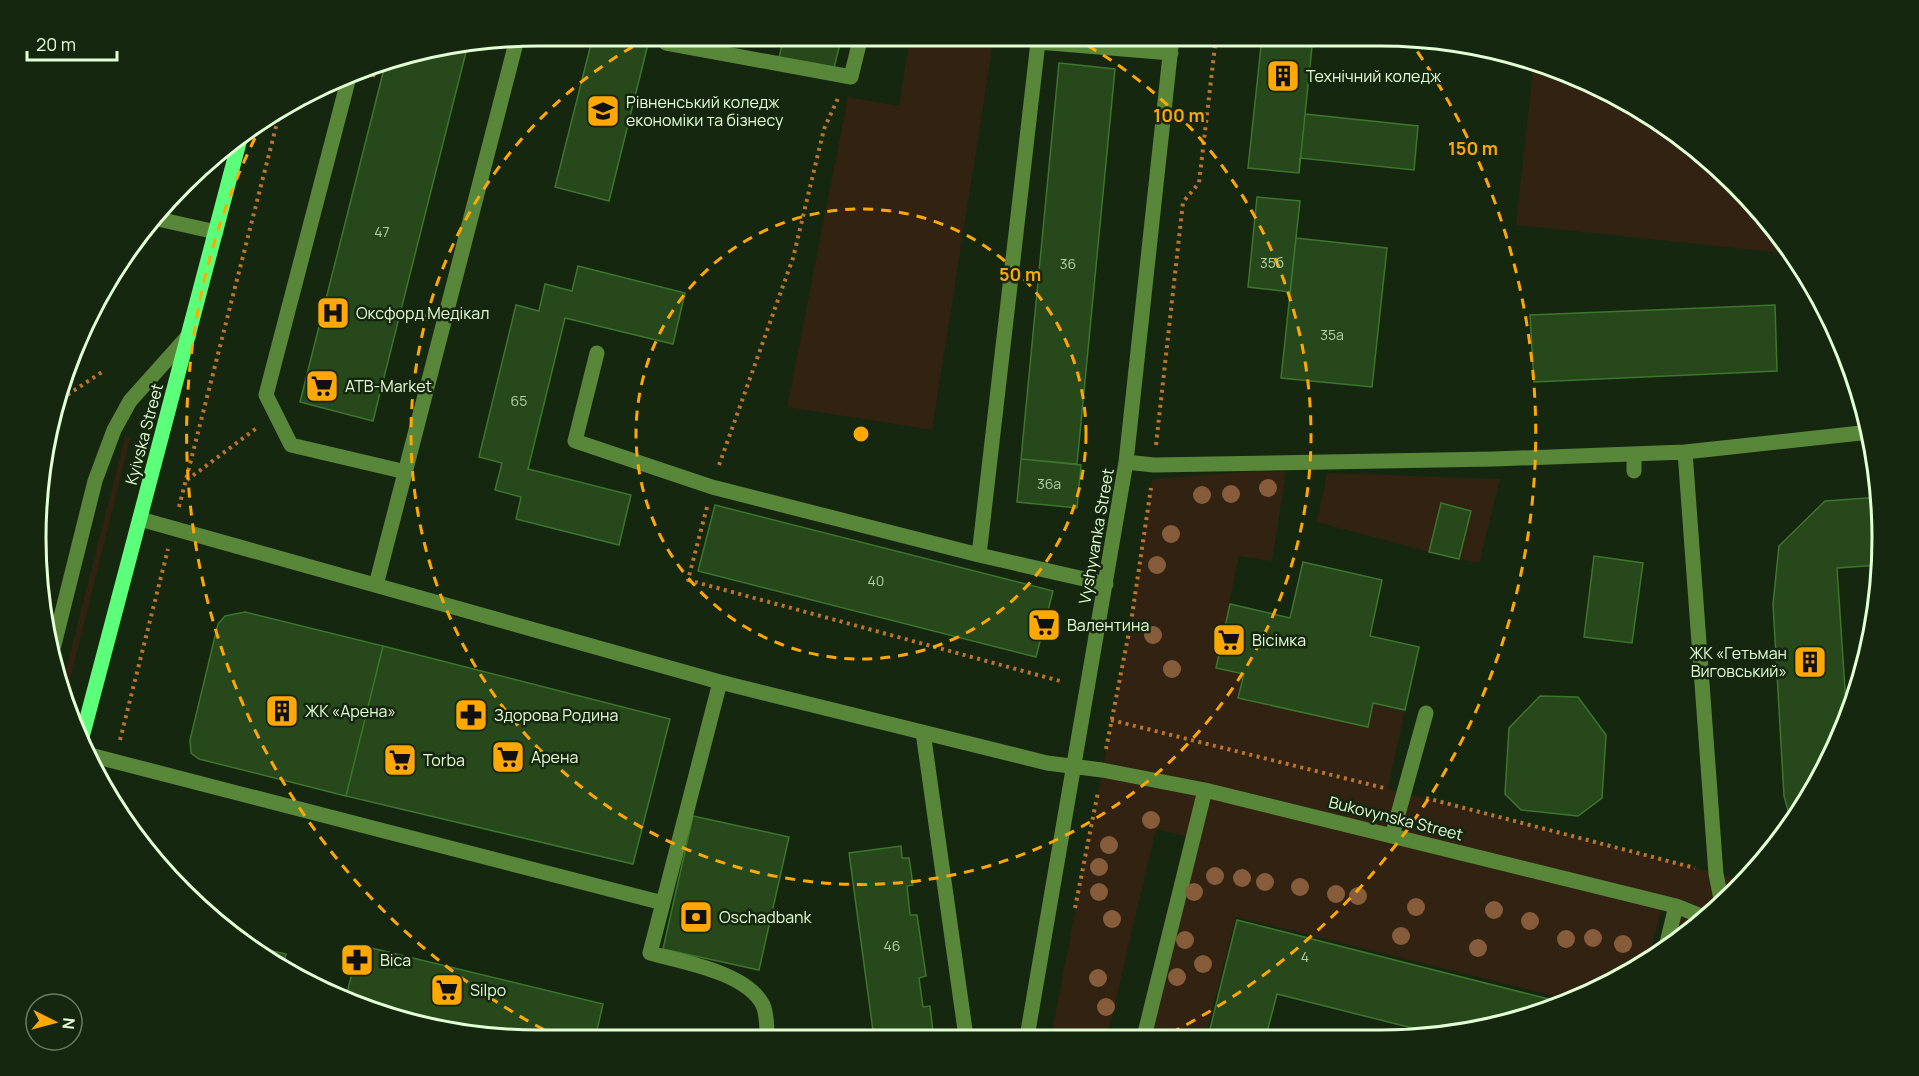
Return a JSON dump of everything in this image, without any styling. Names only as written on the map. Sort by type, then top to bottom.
[{"type":"main road","name":"Kyivska Street","points":[[85,727],[236,150]]},
{"type":"street","points":[[682,46],[850,77],[858,46]]},
{"type":"street","points":[[979,555],[1038,46]]},
{"type":"street","points":[[1086,46],[1171,53]]},
{"type":"street","name":"Vyshyvanka Street","points":[[1028,1030],[1126,462],[1171,46]]},
{"type":"street","points":[[376,585],[515,47]]},
{"type":"street","points":[[347,85],[266,395],[291,446],[406,472]]},
{"type":"street","points":[[163,220],[216,232]]},
{"type":"street","points":[[56,635],[94,481],[114,430],[130,401],[189,335]]},
{"type":"street","points":[[597,353],[575,441],[712,487],[979,555],[1106,584]]},
{"type":"street","points":[[1126,462],[1153,472],[1634,455],[1685,452],[1861,433]]},
{"type":"street","points":[[1685,452],[1716,874],[1720,894]]},
{"type":"street","points":[[1634,455],[1634,471]]},
{"type":"street","name":"Bukovynska Street","points":[[140,519],[720,682],[1047,763],[1102,770],[1205,790],[1676,906],[1697,914]]},
{"type":"street","points":[[720,682],[650,953],[717,970],[743,984],[763,1005],[766,1030]]},
{"type":"street","points":[[1392,836],[1426,713]]},
{"type":"street","points":[[923,732],[965,1030]]},
{"type":"street","points":[[98,757],[663,903]]},
{"type":"street","points":[[1146,1030],[1205,790]]},
{"type":"street","points":[[1669,936],[1676,906]]},
{"type":"path","points":[[1215,46],[1199,183],[1183,202],[1153,472],[1131,622],[1111,720],[1716,874]]},
{"type":"path","points":[[842,92],[824,129],[793,258],[712,487],[688,580],[1060,681]]},
{"type":"path","points":[[115,762],[277,121]]},
{"type":"path","points":[[68,395],[102,372]]},
{"type":"path","points":[[1073,920],[1102,770]]},
{"type":"shaded area","points":[[908,46],[993,46],[932,430],[787,407],[848,97],[899,106]]},
{"type":"shaded area","points":[[1533,71],[1569,84],[1627,112],[1680,148],[1729,190],[1781,253],[1516,225]]},
{"type":"shaded area","points":[[125,437],[130,439],[69,684],[65,672]]},
{"type":"shaded area","points":[[1256,471],[1286,472],[1272,561],[1239,556],[1216,667],[1244,674],[1239,698],[1367,727],[1373,703],[1405,710],[1388,789],[1736,878],[1705,908],[1669,936],[1676,906],[1663,903],[1651,949],[1598,979],[1556,997],[1236,917],[1207,1030],[1146,1030],[1192,838],[1156,829],[1109,1030],[1052,1030],[1131,622],[1152,479]]},
{"type":"shaded area","points":[[1327,473],[1500,479],[1479,563],[1459,559],[1471,511],[1441,503],[1429,552],[1317,522]]},
{"type":"building","name":"Рівненський коледж економіки та бізнесу","points":[[590,46],[648,46],[609,201],[555,187]]},
{"type":"building","name":"Рівненський коледж економіки та бізнесу","points":[[782,46],[840,46],[833,72],[779,58]]},
{"type":"building","name":"Технічний коледж","points":[[1261,46],[1312,46],[1305,114],[1418,126],[1414,170],[1300,158],[1299,173],[1248,168]]},
{"type":"building","points":[[1261,46],[1312,46],[1299,173],[1248,168]]},
{"type":"building","points":[[466,52],[373,421],[300,402],[383,72],[411,63]]},
{"type":"building","points":[[1059,63],[1115,69],[1077,464],[1021,459]]},
{"type":"building","points":[[1257,197],[1300,201],[1290,292],[1248,287]]},
{"type":"building","points":[[1296,238],[1387,248],[1372,387],[1281,378]]},
{"type":"building","points":[[578,266],[685,293],[673,344],[565,318],[528,469],[631,495],[619,545],[516,519],[521,497],[495,490],[502,463],[479,457],[516,305],[539,311],[545,284],[572,291]]},
{"type":"building","points":[[1775,305],[1777,371],[1534,382],[1530,315]]},
{"type":"building","points":[[1021,459],[1081,465],[1077,508],[1017,502]]},
{"type":"building","name":"ЖК «Гетьман Виговський»","points":[[1870,498],[1871,566],[1837,568],[1846,697],[1822,755],[1789,813],[1784,796],[1773,604],[1779,546],[1825,501]]},
{"type":"building","points":[[1441,503],[1471,511],[1459,559],[1429,552]]},
{"type":"building","points":[[715,505],[1053,591],[1036,657],[698,571]]},
{"type":"building","points":[[1594,556],[1643,563],[1632,643],[1584,637]]},
{"type":"building","points":[[1303,562],[1382,580],[1370,636],[1419,647],[1405,710],[1373,703],[1368,727],[1238,698],[1244,674],[1216,668],[1230,604],[1290,618]]},
{"type":"building","name":"ЖК «Арена»","points":[[245,612],[383,646],[346,796],[199,759],[191,753],[190,740],[218,624],[225,616]]},
{"type":"building","name":"Арена","points":[[383,646],[670,719],[633,864],[346,796]]},
{"type":"building","points":[[1540,696],[1578,697],[1606,735],[1602,798],[1578,816],[1521,810],[1505,794],[1509,728]]},
{"type":"building","points":[[693,816],[789,837],[759,970],[663,949]]},
{"type":"building","points":[[901,846],[902,858],[909,858],[913,885],[907,886],[910,915],[917,915],[926,976],[919,978],[923,1007],[930,1006],[933,1030],[873,1030],[849,853]]},
{"type":"building","points":[[1237,920],[1549,999],[1508,1013],[1477,1020],[1412,1028],[1277,994],[1268,1030],[1210,1030]]},
{"type":"building","name":"Silpo","points":[[359,945],[603,1004],[597,1030],[538,1030],[442,1020],[411,1013],[348,991]]},
{"type":"building","points":[[271,951],[286,954],[285,959]]},
{"type":"place","name":"Технічний коледж","points":[[1283,76]]},
{"type":"place","name":"Рівненський коледж економіки та бізнесу","points":[[603,111]]},
{"type":"place","name":"Оксфорд Медікал","points":[[333,313]]},
{"type":"place","name":"ATB-Market","points":[[322,386]]},
{"type":"place","name":"Валентина","points":[[1044,625]]},
{"type":"place","name":"Вiсiмка","points":[[1229,640]]},
{"type":"place","name":"ЖК «Гетьман Виговський»","points":[[1810,662]]},
{"type":"place","name":"ЖК «Арена»","points":[[282,711]]},
{"type":"place","name":"Здорова Родина","points":[[471,715]]},
{"type":"place","name":"Арена","points":[[508,757]]},
{"type":"place","name":"Torba","points":[[400,760]]},
{"type":"place","name":"Oschadbank","points":[[696,917]]},
{"type":"place","name":"Віса","points":[[357,960]]},
{"type":"place","name":"Silpo","points":[[447,990]]}]
